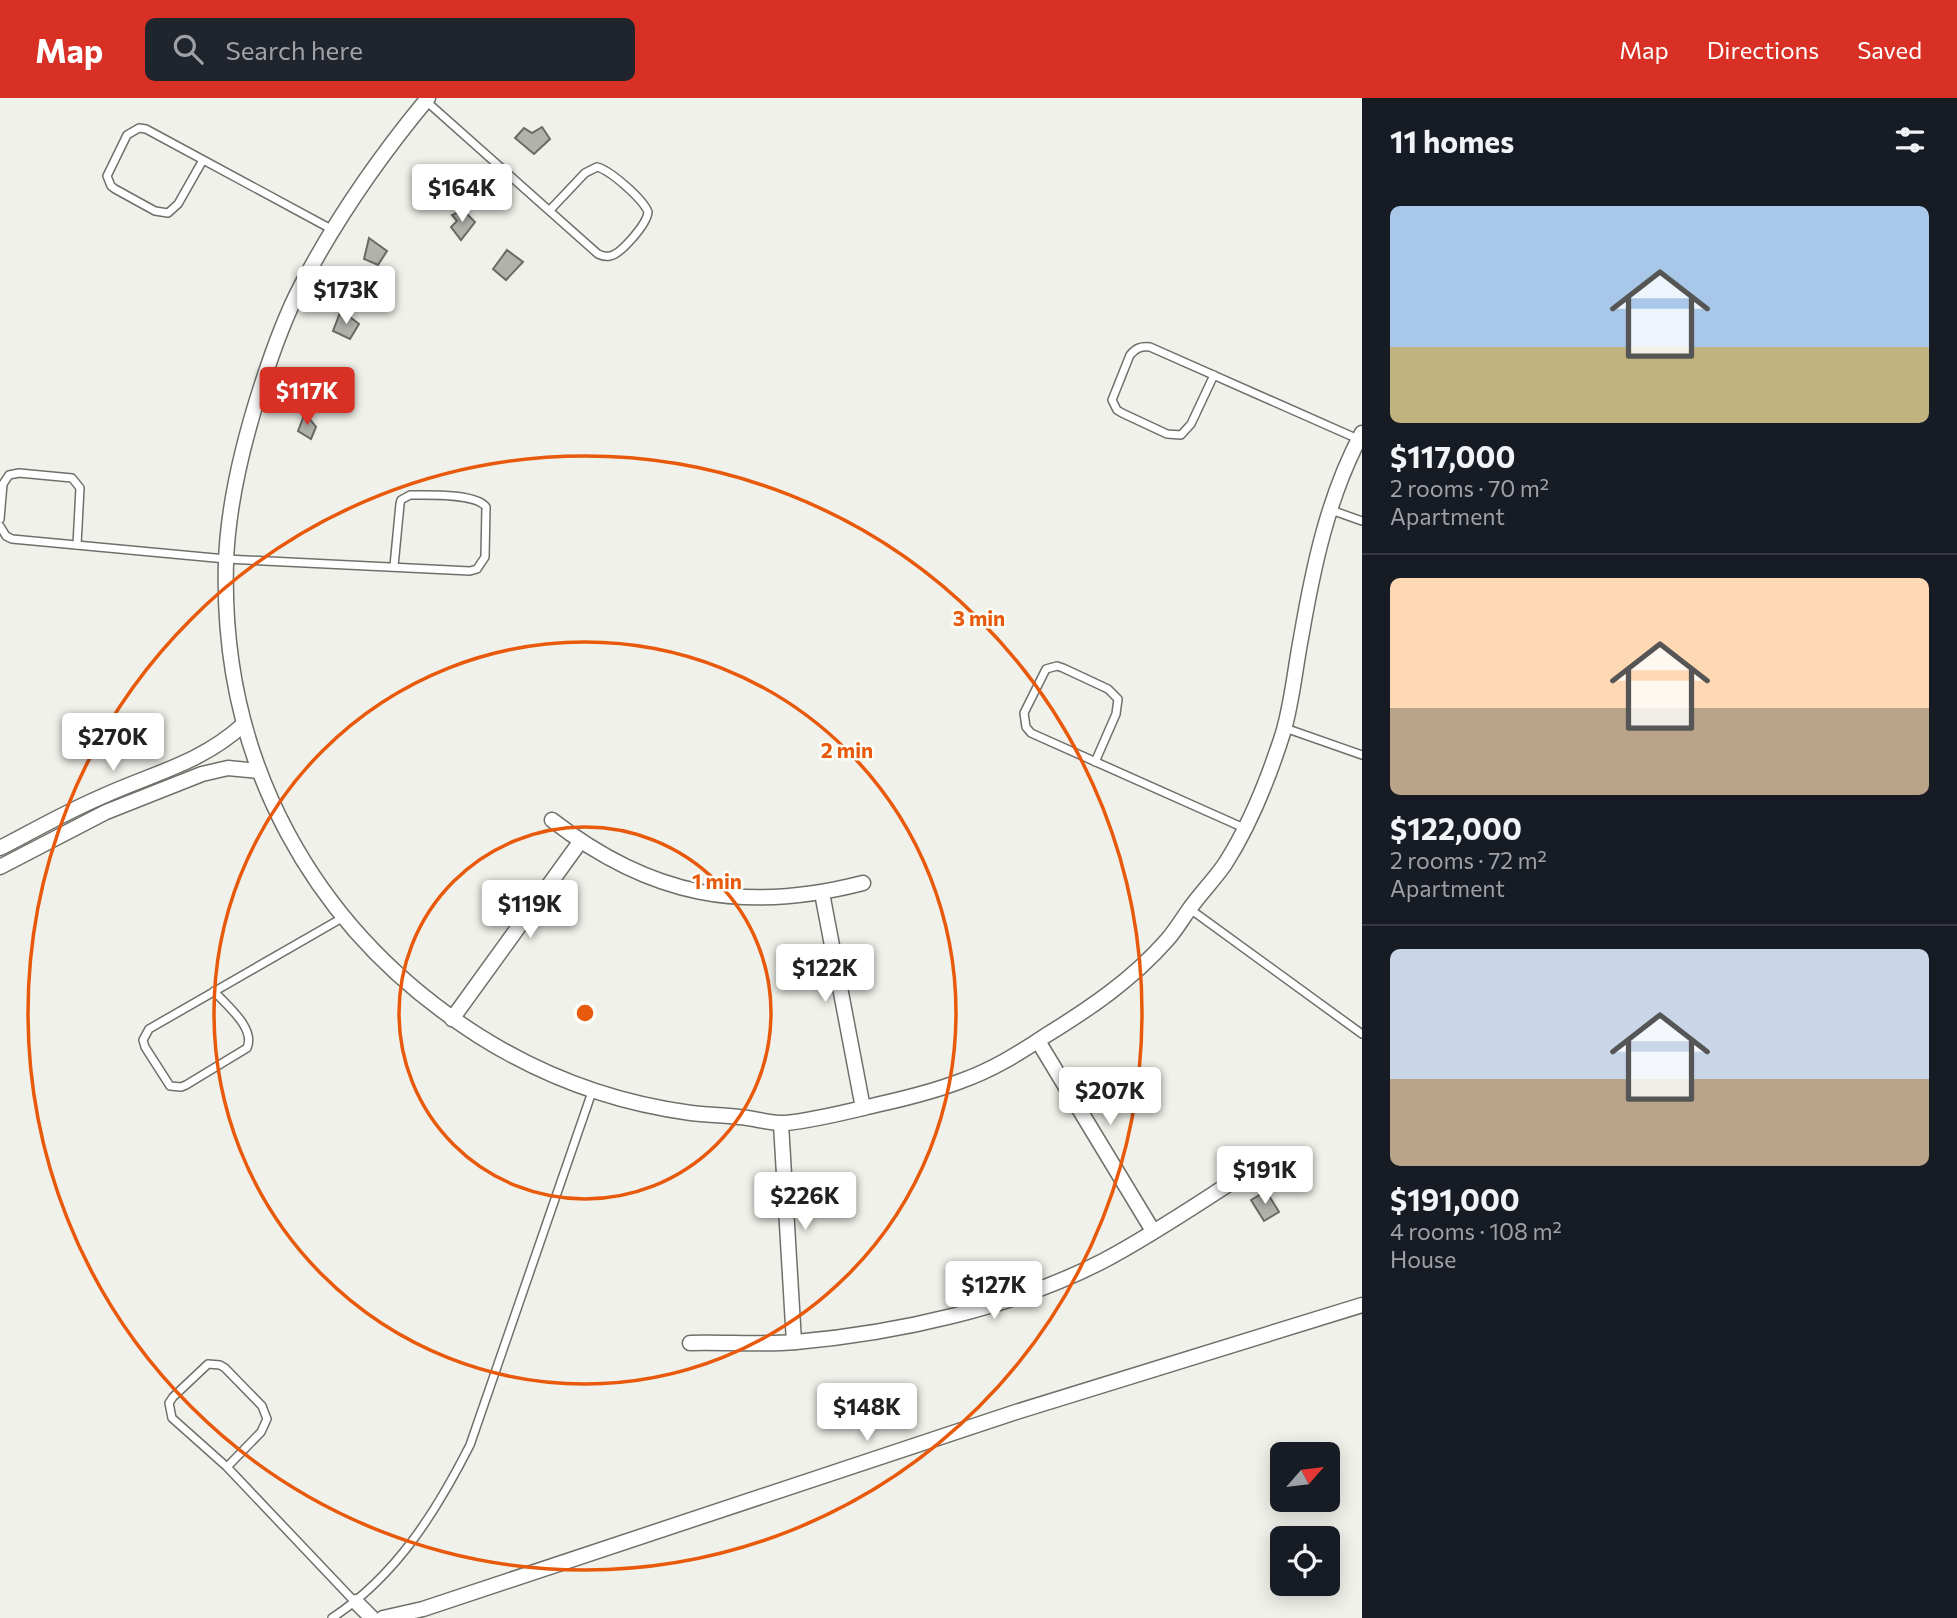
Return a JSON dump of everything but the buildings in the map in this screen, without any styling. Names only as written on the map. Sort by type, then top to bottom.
[{"type":"street","points":[[426,99],[361,185],[333,230],[299,290],[271,354],[254,407],[234,489],[226,559],[227,614],[233,669],[244,724],[259,771],[276,810],[295,847],[342,918],[412,988],[452,1019],[543,1072],[592,1092],[693,1114],[745,1117],[781,1124],[863,1108],[962,1081],[1009,1060],[1095,1006],[1169,938],[1224,864],[1244,828],[1266,780],[1285,728],[1314,569],[1330,510],[1360,436]]},
{"type":"street","points":[[0,848],[100,797],[210,751],[244,724]]},
{"type":"street","points":[[0,867],[106,812],[169,786],[215,770],[228,768],[259,771]]},
{"type":"street","points":[[163,772],[169,786]]},
{"type":"street","points":[[552,820],[580,842],[624,867],[671,886],[721,896],[772,899],[822,893],[863,883]]},
{"type":"street","points":[[452,1019],[580,842]]},
{"type":"street","points":[[822,893],[863,1108]]},
{"type":"street","points":[[1038,1041],[1153,1231]]},
{"type":"street","points":[[781,1124],[794,1342]]},
{"type":"street","points":[[690,1343],[794,1342],[883,1331],[958,1314],[1031,1291],[1090,1266],[1153,1231],[1257,1166]]},
{"type":"street","points":[[383,1618],[423,1609],[1016,1412],[1362,1305]]},
{"type":"street","points":[[356,1602],[372,1618]]},
{"type":"lane","points":[[426,99],[598,254],[605,256],[618,253],[645,223],[648,212],[609,172],[597,167],[585,173],[550,210]]},
{"type":"lane","points":[[203,160],[178,204],[168,213],[155,211],[115,189],[107,176],[127,135],[139,128],[146,129],[333,230]]},
{"type":"lane","points":[[1214,375],[1191,424],[1181,435],[1167,434],[1122,413],[1117,410],[1112,400],[1130,355],[1143,346],[1150,347],[1360,436]]},
{"type":"lane","points":[[0,519],[3,484],[9,475],[19,472],[72,478],[80,488],[77,545]]},
{"type":"lane","points":[[0,526],[6,536],[12,539],[226,559],[470,571],[477,569],[485,557],[486,507],[483,502],[472,498],[405,497],[400,504],[394,566]]},
{"type":"lane","points":[[1330,510],[1362,521]]},
{"type":"lane","points":[[1095,762],[1116,714],[1118,699],[1108,689],[1063,668],[1046,669],[1024,713],[1023,720],[1031,733],[1095,762],[1244,828]]},
{"type":"lane","points":[[1285,728],[1362,755]]},
{"type":"lane","points":[[1189,908],[1362,1034]]},
{"type":"lane","points":[[214,990],[247,1029],[250,1042],[242,1053],[186,1085],[170,1086],[145,1047],[143,1041],[149,1029],[214,990],[342,918]]},
{"type":"lane","points":[[332,1618],[356,1602],[391,1568],[448,1489],[470,1445],[592,1092]]},
{"type":"lane","points":[[227,1467],[261,1432],[267,1419],[262,1406],[225,1368],[208,1364],[173,1396],[169,1404],[172,1418],[227,1467],[356,1602]]}]
